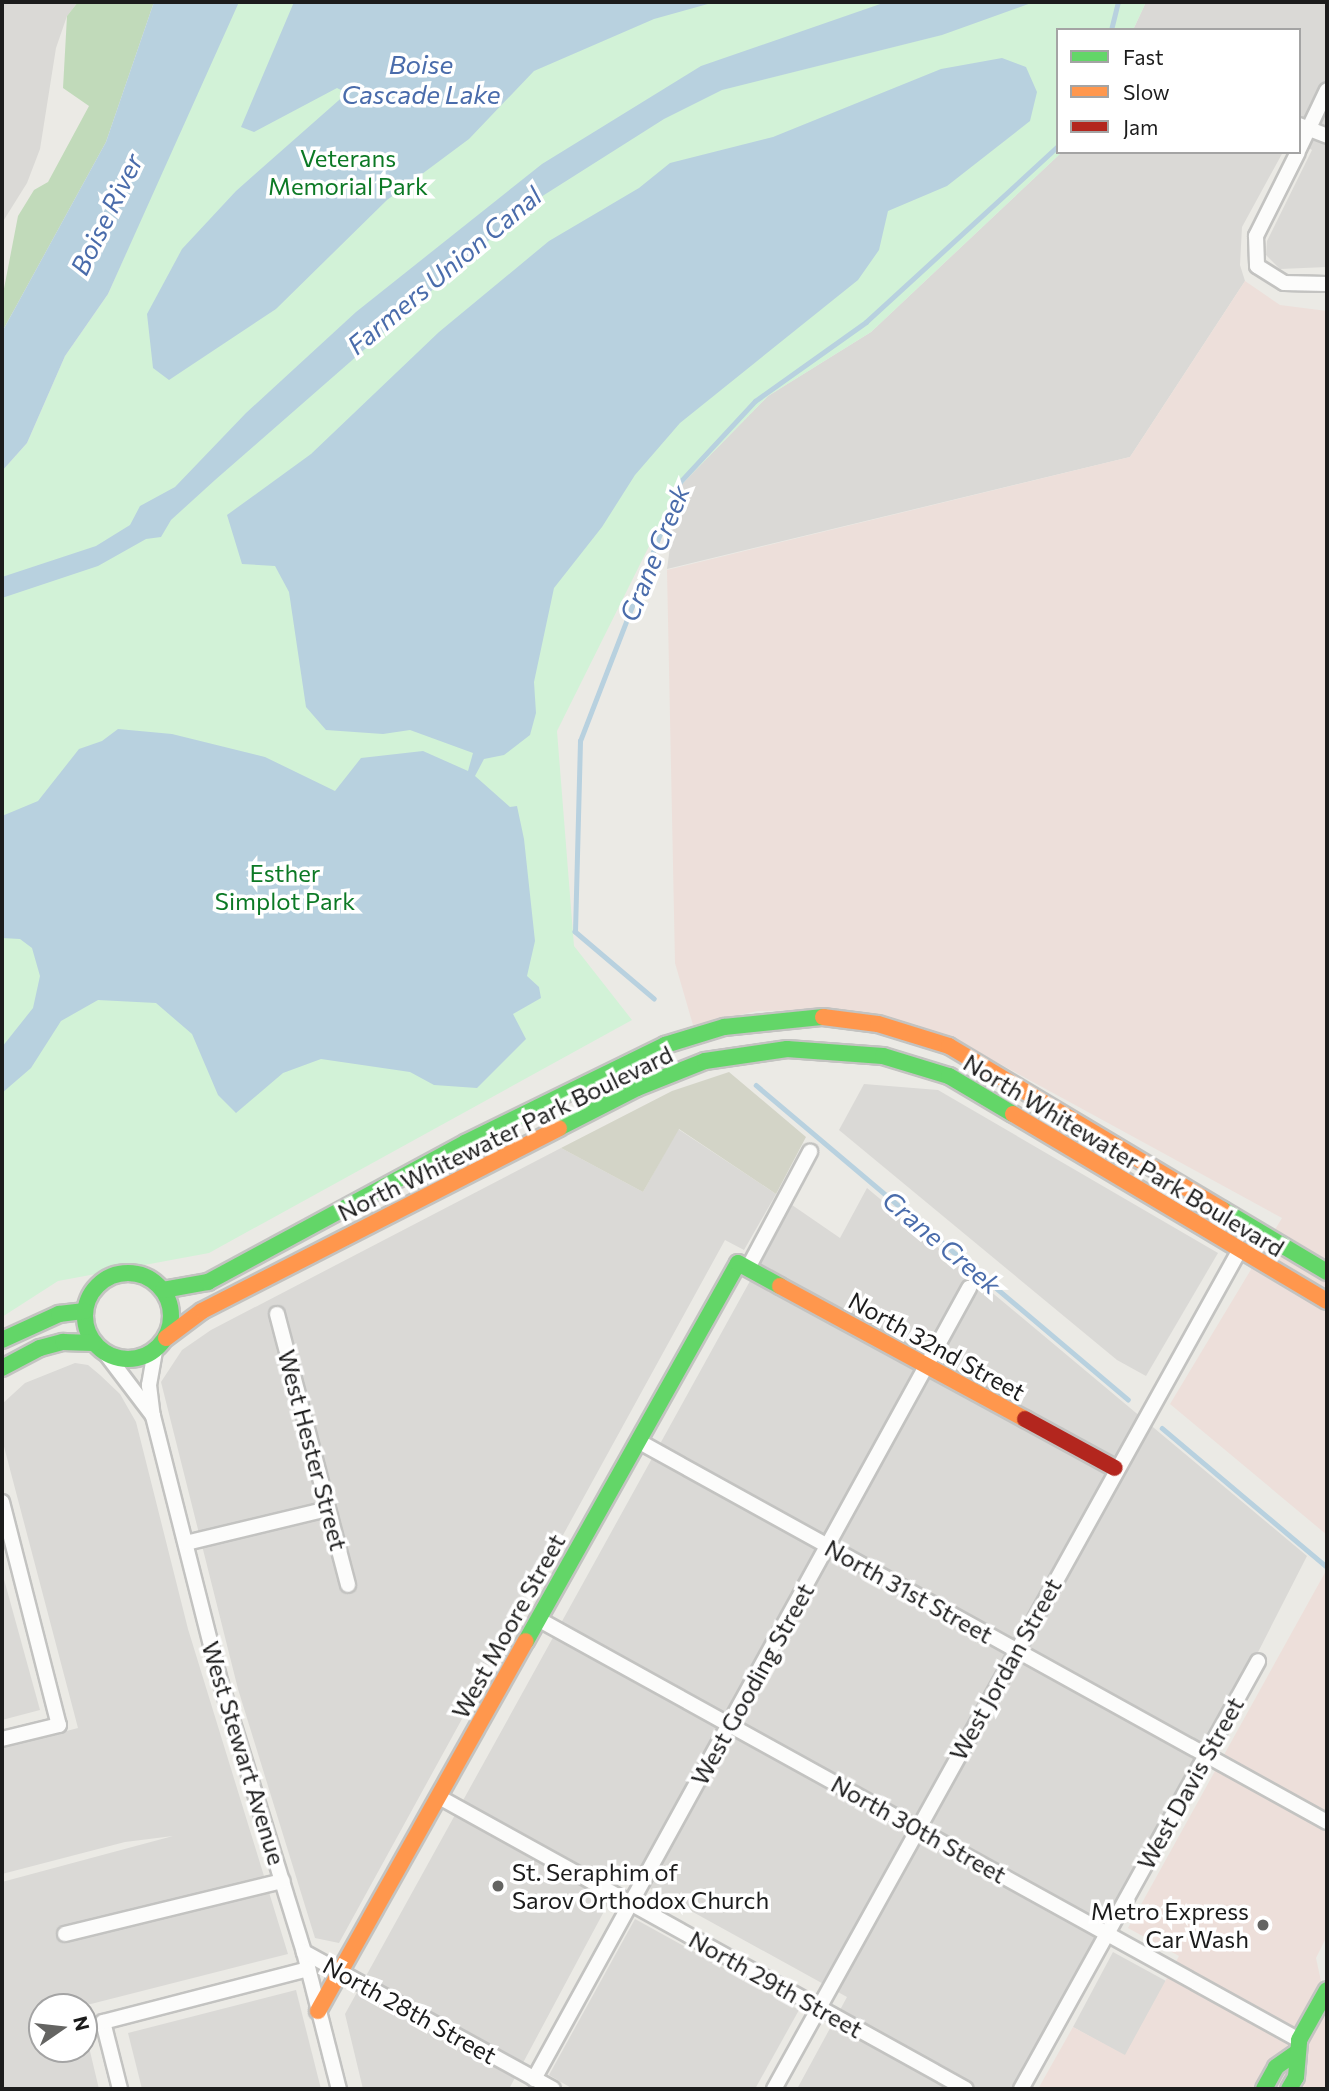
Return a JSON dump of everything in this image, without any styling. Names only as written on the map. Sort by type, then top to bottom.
[{"type":"street","points":[[1327,90],[1304,128],[1327,136]]},
{"type":"street","points":[[1297,154],[1256,236],[1257,266],[1284,283],[1327,284]]},
{"type":"street","name":"North Whitewater Park Boulevard","points":[[163,1290],[208,1282],[465,1143],[664,1045],[724,1027],[780,1018],[828,1017],[878,1024],[949,1046],[1327,1272]]},
{"type":"street","name":"North Whitewater Park Boulevard","points":[[166,1338],[202,1311],[637,1088],[705,1061],[787,1049],[883,1056],[949,1076],[1098,1160],[1240,1251],[1327,1301]]},
{"type":"street","name":"West Moore Street","points":[[318,2011],[638,1441],[810,1152]]},
{"type":"street","name":"West Jordan Street","points":[[774,2089],[1115,1468],[1240,1251]]},
{"type":"street","name":"North 32nd Street","points":[[743,1266],[1115,1468]]},
{"type":"street","points":[[114,1275],[142,1275],[163,1290],[172,1314],[166,1338],[155,1351],[131,1360],[106,1354],[94,1343],[85,1311],[93,1290],[114,1275]]},
{"type":"street","name":"West Gooding Street","points":[[534,2079],[969,1288]]},
{"type":"street","points":[[2,1340],[59,1314],[85,1311]]},
{"type":"street","name":"West Hester Street","points":[[277,1314],[348,1585]]},
{"type":"street","points":[[2,1368],[40,1348],[63,1342],[94,1343]]},
{"type":"street","name":"West Stewart Avenue","points":[[155,1351],[149,1385],[153,1416],[221,1684],[304,1952],[339,2089]]},
{"type":"street","name":"West Stewart Avenue","points":[[106,1354],[153,1416]]},
{"type":"street","name":"North 31st Street","points":[[638,1441],[1327,1822]]},
{"type":"street","points":[[2,1502],[59,1725],[2,1739]]},
{"type":"street","points":[[186,1543],[328,1508]]},
{"type":"street","name":"North 30th Street","points":[[538,1619],[1107,1934],[1297,2047]]},
{"type":"street","name":"West Davis Street","points":[[1021,2089],[1258,1661]]},
{"type":"street","name":"North 29th Street","points":[[439,1797],[966,2089]]},
{"type":"street","points":[[65,1934],[283,1881]]},
{"type":"street","name":"North 28th Street","points":[[304,1952],[553,2089]]},
{"type":"street","points":[[120,2089],[103,2022],[308,1969]]},
{"type":"street","points":[[1264,2089],[1276,2067],[1297,2047],[1327,1990]]},
{"type":"street","points":[[1289,2089],[1296,2077],[1297,2047]]},
{"type":"shaded area","points":[[2,2],[78,2],[67,16],[56,48],[40,149],[27,183],[2,223]]},
{"type":"shaded area","points":[[1146,2],[1327,2],[1327,267],[1280,269],[1266,255],[1267,241],[1312,150],[1301,143],[1301,28],[1134,28]]},
{"type":"shaded area","points":[[1060,154],[1282,154],[1242,227],[1240,265],[1245,281],[1130,457],[667,569],[678,488],[768,396],[871,332]]},
{"type":"shaded area","points":[[1245,281],[1280,305],[1327,311],[1327,1535],[1170,1404],[1282,1218],[945,1034],[836,1009],[758,1011],[693,1025],[675,963],[667,570],[1130,457]]},
{"type":"shaded area","points":[[729,1072],[806,1137],[776,1194],[679,1129],[643,1192],[561,1148],[672,1091]]},
{"type":"shaded area","points":[[864,1084],[938,1090],[1218,1253],[1146,1376],[1117,1360],[839,1130]]},
{"type":"shaded area","points":[[678,1129],[776,1194],[744,1250],[725,1240],[339,1943],[315,1938],[238,1689],[161,1382],[182,1350],[211,1330],[561,1148],[643,1192]]},
{"type":"shaded area","points":[[867,1188],[1307,1556],[1200,1766],[1013,2089],[797,2089],[847,1997],[624,1874],[509,2089],[363,2089],[345,2014],[792,1205],[840,1238]]},
{"type":"shaded area","points":[[75,1363],[88,1365],[120,1394],[136,1422],[188,1629],[288,1954],[98,2002],[98,1993],[28,1993],[28,2063],[93,2063],[99,2089],[2,2089],[2,1882],[173,1836],[125,1842],[2,1874],[2,1748],[78,1728],[2,1439],[2,1404],[25,1383]]},
{"type":"shaded area","points":[[1327,1569],[1327,1936],[1316,1958],[1327,2009],[1327,2089],[1038,2089],[1073,2027],[1125,2055],[1179,1956],[1128,1928]]},
{"type":"shaded area","points":[[2,1572],[40,1710],[2,1720]]},
{"type":"shaded area","points":[[635,1919],[799,2010],[755,2089],[573,2089],[549,2075]]},
{"type":"shaded area","points":[[1113,1952],[1166,1981],[1125,2056],[1073,2027]]},
{"type":"shaded area","points":[[296,1990],[321,2089],[142,2089],[128,2033]]},
{"type":"green space","points":[[78,2],[154,2],[106,142],[2,332],[2,299],[18,216],[34,190],[48,182],[89,106],[63,88],[67,16]]},
{"type":"green space","name":"Esther Simplot Park","points":[[236,2],[1146,2],[1134,28],[1056,28],[1056,154],[1060,154],[871,332],[768,396],[678,488],[557,731],[574,946],[632,1020],[209,1253],[58,1281],[2,1317],[2,471],[27,443],[65,356],[108,294]]},
{"type":"water","name":"Boise River","points":[[154,2],[239,2],[108,294],[65,356],[27,443],[2,471],[2,332],[106,142]]},
{"type":"water","name":"Boise Cascade Lake","points":[[294,2],[715,2],[654,19],[534,71],[469,139],[387,200],[276,309],[169,380],[153,368],[147,314],[182,249],[236,191],[347,93],[337,88],[254,132],[241,127]]},
{"type":"water","name":"Farmers Union Canal","points":[[886,2],[1034,2],[942,35],[722,90],[664,119],[533,202],[215,480],[171,520],[161,537],[146,539],[98,566],[2,598],[2,577],[96,546],[130,525],[140,506],[175,487],[246,413],[356,312],[542,164],[701,66]]},
{"type":"water","points":[[1002,58],[1026,67],[1037,92],[1030,121],[947,186],[888,211],[879,250],[858,280],[680,423],[635,475],[602,527],[554,588],[534,682],[536,713],[530,735],[504,755],[484,759],[475,776],[510,807],[517,806],[524,839],[535,941],[527,976],[539,987],[541,998],[513,1014],[526,1039],[477,1088],[434,1085],[410,1072],[321,1059],[283,1073],[236,1113],[218,1095],[192,1034],[156,1003],[98,1000],[61,1021],[31,1068],[2,1093],[2,1047],[33,1008],[40,976],[32,948],[20,939],[2,938],[2,816],[38,801],[79,749],[102,741],[118,729],[172,734],[265,757],[335,791],[361,758],[423,751],[468,771],[473,753],[410,730],[383,734],[326,730],[306,707],[289,592],[275,566],[242,564],[227,515],[311,454],[439,332],[549,241],[639,188],[670,163],[773,137],[941,69]]},
{"type":"waterway","name":"Crane Creek","points":[[1112,28],[1118,2]]},
{"type":"waterway","name":"Crane Creek","points":[[654,999],[575,932],[580,741],[680,482],[755,401],[866,322],[1056,148]]},
{"type":"waterway","name":"Crane Creek","points":[[756,1085],[1128,1399]]},
{"type":"waterway","name":"Crane Creek","points":[[1162,1428],[1327,1567]]},
{"type":"traffic: fast","points":[[163,1290],[208,1282],[465,1143],[665,1045],[724,1027],[823,1017]]},
{"type":"traffic: fast","points":[[559,1128],[637,1088],[705,1061],[787,1049],[883,1056],[949,1076],[1013,1114]]},
{"type":"traffic: fast","points":[[1223,1210],[1327,1272]]},
{"type":"traffic: fast","points":[[526,1641],[738,1263],[780,1286]]},
{"type":"traffic: fast","points":[[120,1273],[136,1273],[159,1285],[168,1299],[171,1316],[168,1333],[159,1347],[136,1359],[120,1359],[104,1352],[92,1340],[85,1324],[85,1308],[92,1292],[104,1280],[120,1273]]},
{"type":"traffic: fast","points":[[2,1340],[59,1314],[85,1311]]},
{"type":"traffic: fast","points":[[2,1368],[40,1348],[63,1342],[94,1343]]},
{"type":"traffic: fast","points":[[1289,2089],[1296,2077],[1299,2040],[1327,1990]]},
{"type":"traffic: fast","points":[[1264,2089],[1276,2067],[1296,2053]]},
{"type":"traffic: slow","points":[[823,1017],[878,1024],[949,1046],[1223,1210]]},
{"type":"traffic: slow","points":[[1013,1114],[1327,1301]]},
{"type":"traffic: slow","points":[[166,1338],[202,1311],[559,1128]]},
{"type":"traffic: slow","points":[[780,1286],[1025,1419]]},
{"type":"traffic: slow","points":[[318,2011],[526,1641]]},
{"type":"traffic: jam","points":[[1025,1419],[1115,1468]]},
{"type":"place","name":"St. Seraphim of Sarov Orthodox Church","points":[[498,1886]]},
{"type":"place","name":"Metro Express Car Wash","points":[[1263,1925]]},
{"type":"park label","name":"Veterans Memorial Park","points":[[348,172]]}]
